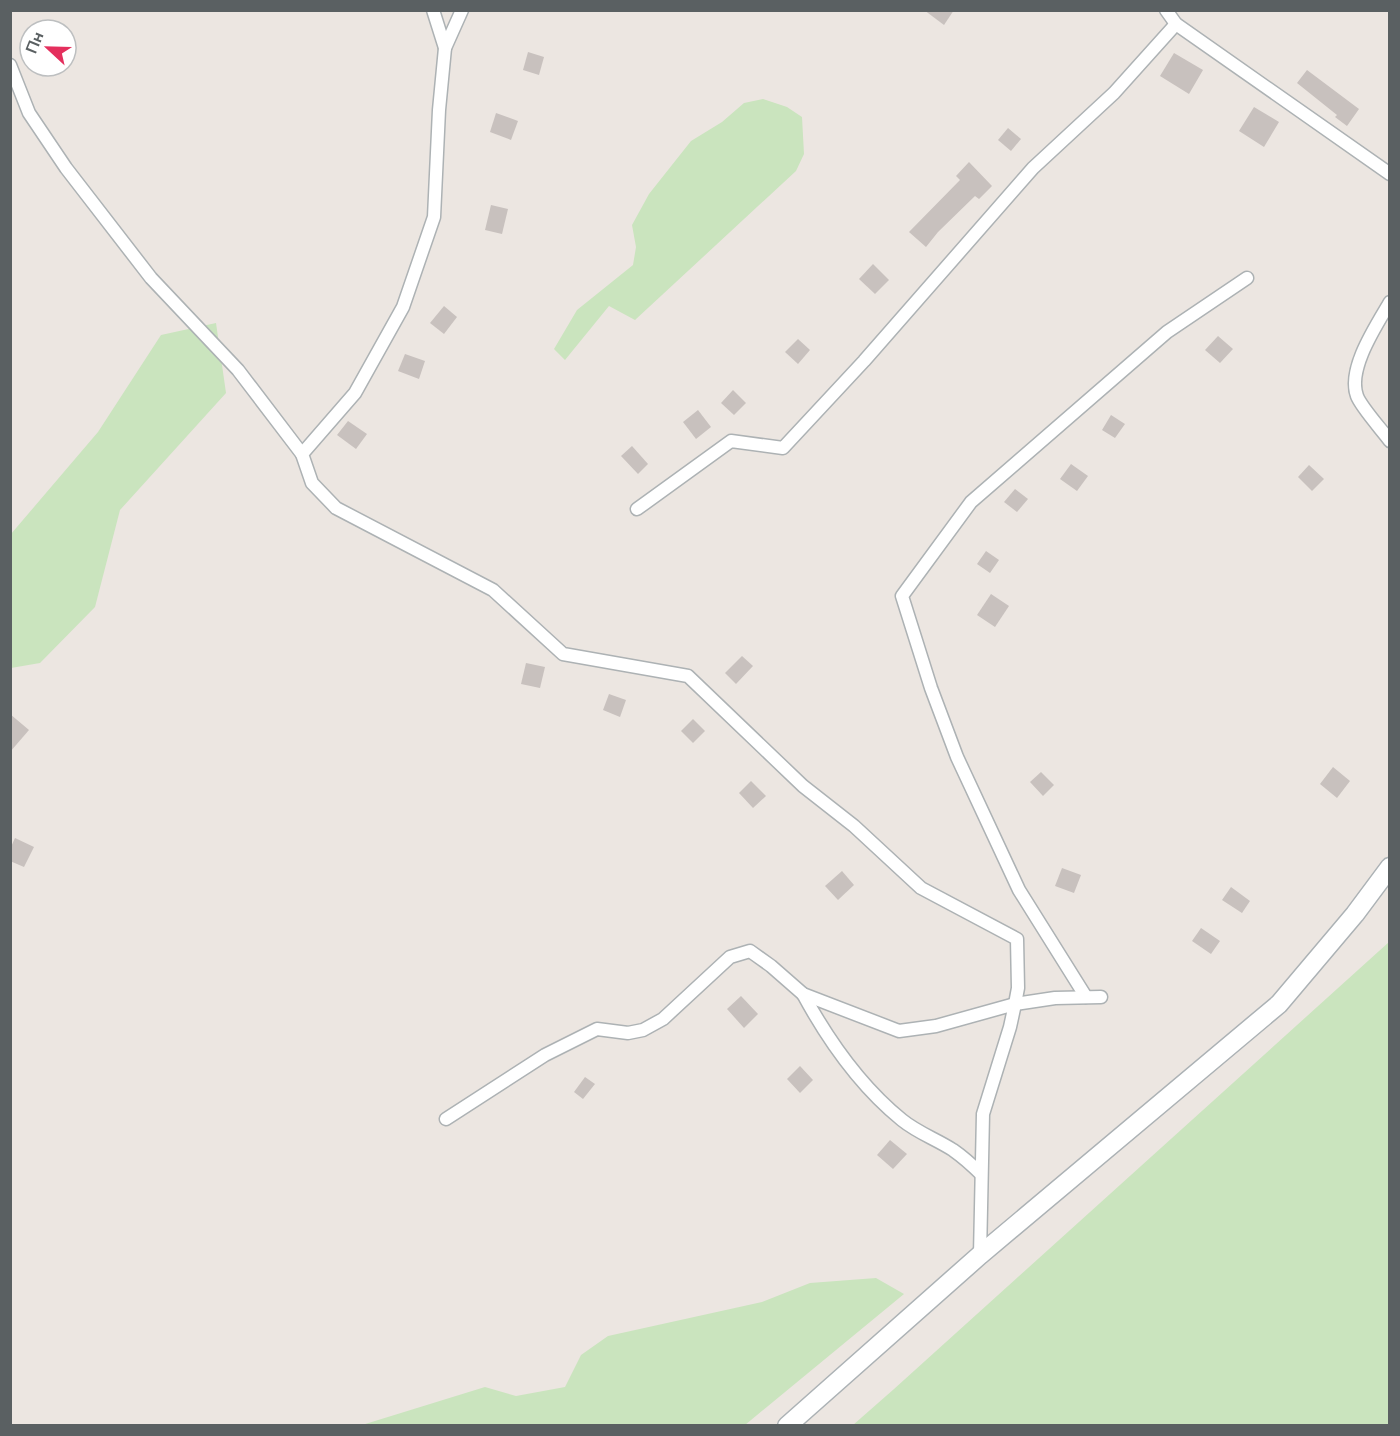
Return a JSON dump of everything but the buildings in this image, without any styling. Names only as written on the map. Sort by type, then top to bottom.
[{"type":"street","points":[[433,10],[445,48]]},
{"type":"street","points":[[302,454],[355,393],[404,308],[434,217],[439,110],[445,48],[462,10]]},
{"type":"street","points":[[1166,10],[1176,24],[1389,174]]},
{"type":"street","points":[[637,509],[731,441],[783,448],[864,361],[1033,168],[1114,93],[1176,24]]},
{"type":"street","points":[[10,66],[29,113],[66,168],[151,278],[238,370],[302,454],[312,483],[336,508],[493,590],[563,654],[688,676],[795,778],[854,826],[921,888],[1017,939],[1018,988],[1015,1004],[1010,1027],[982,1114],[980,1255]]},
{"type":"street","points":[[1086,997],[1019,890],[957,757],[931,688],[902,596],[971,502],[1167,332],[1247,278]]},
{"type":"street","points":[[1389,302],[1355,372],[1357,396],[1389,441]]},
{"type":"street","points":[[787,1425],[980,1255],[1279,1004],[1355,914],[1389,867]]},
{"type":"street","points":[[447,1119],[545,1055],[597,1029],[628,1033],[643,1030],[663,1020],[730,957],[750,951],[771,966],[802,994],[821,1028],[878,1098],[921,1134],[952,1149],[981,1174]]},
{"type":"street","points":[[802,994],[899,1031],[936,1026],[1015,1004],[1055,998],[1101,997]]},
{"type":"green space","points":[[763,99],[787,107],[802,117],[804,154],[796,171],[635,320],[609,306],[565,360],[554,349],[577,310],[633,265],[636,247],[632,225],[649,194],[691,141],[722,122],[744,103]]},
{"type":"green space","points":[[216,323],[226,393],[120,510],[95,607],[40,663],[11,668],[11,534],[98,432],[161,335]]},
{"type":"green space","points":[[1389,942],[1389,1425],[853,1425],[894,1389]]},
{"type":"green space","points":[[876,1278],[904,1294],[745,1425],[362,1425],[485,1387],[516,1396],[565,1387],[581,1355],[608,1336],[762,1302],[810,1283]]}]
